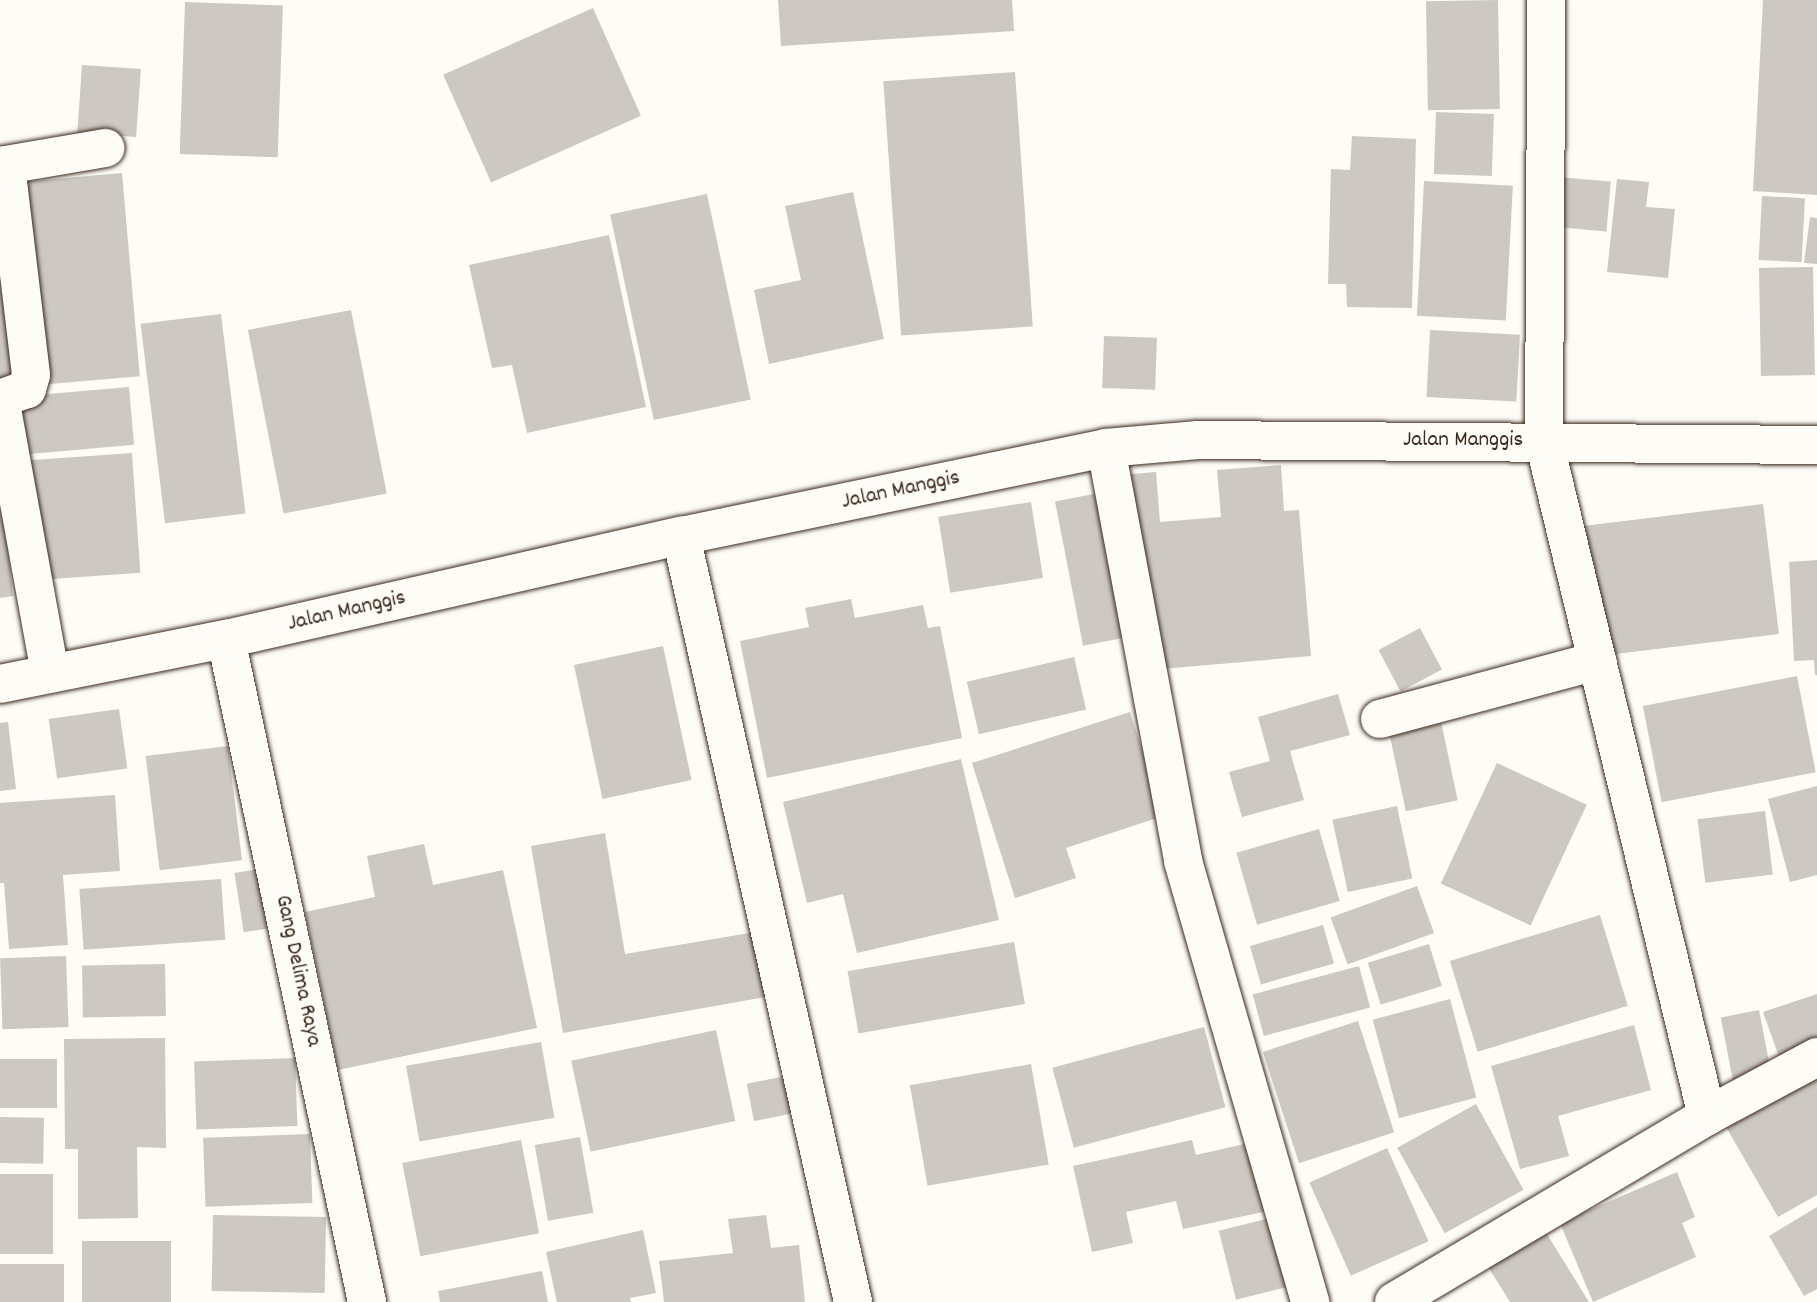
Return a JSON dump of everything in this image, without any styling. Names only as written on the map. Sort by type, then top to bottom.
[{"type":"street","points":[[1546,0],[1544,442],[1707,1116]]},
{"type":"street","points":[[50,674],[2,409],[2,398],[27,389],[31,375],[3,165],[104,148]]},
{"type":"street","name":"Jalan Manggis","points":[[0,684],[226,639],[681,536],[1106,448],[1198,440],[1817,445]]},
{"type":"street","points":[[1106,448],[1183,861],[1310,1302]]},
{"type":"street","points":[[681,536],[853,1302]]},
{"type":"street","name":"Gang Delima Raya","points":[[226,639],[367,1302]]},
{"type":"street","points":[[1380,719],[1597,661]]},
{"type":"street","points":[[1394,1302],[1707,1116],[1817,1057]]},
{"type":"building","points":[[778,0],[1012,0],[1014,31],[781,46]]},
{"type":"building","points":[[1498,0],[1500,109],[1428,110],[1426,1]]},
{"type":"building","points":[[1763,0],[1817,0],[1817,195],[1753,191]]},
{"type":"building","points":[[185,2],[283,5],[278,157],[180,154]]},
{"type":"building","points":[[593,8],[641,116],[491,183],[443,75]]},
{"type":"building","points":[[82,65],[141,69],[136,137],[77,133]]},
{"type":"building","points":[[1015,72],[1033,326],[901,336],[883,81]]},
{"type":"building","points":[[1436,112],[1494,114],[1492,176],[1434,174]]},
{"type":"building","points":[[1352,136],[1416,139],[1412,308],[1347,307],[1346,284],[1328,284],[1331,169],[1350,170]]},
{"type":"building","points":[[122,173],[140,376],[41,385],[23,182]]},
{"type":"building","points":[[1558,177],[1611,182],[1606,231],[1554,227]]},
{"type":"building","points":[[1617,179],[1649,182],[1646,207],[1675,209],[1668,278],[1607,272]]},
{"type":"building","points":[[1424,181],[1513,186],[1506,320],[1417,316]]},
{"type":"building","points":[[853,192],[884,339],[769,364],[754,290],[801,280],[785,206]]},
{"type":"building","points":[[707,194],[751,399],[654,420],[610,215]]},
{"type":"building","points":[[1762,196],[1805,198],[1802,262],[1759,260]]},
{"type":"building","points":[[1810,217],[1817,218],[1817,264],[1804,263]]},
{"type":"building","points":[[0,232],[15,384],[0,385]]},
{"type":"building","points":[[609,235],[646,407],[527,433],[512,365],[492,368],[469,265]]},
{"type":"building","points":[[1813,267],[1815,375],[1761,376],[1759,268]]},
{"type":"building","points":[[351,310],[387,494],[284,514],[248,330]]},
{"type":"building","points":[[221,314],[245,514],[165,523],[141,324]]},
{"type":"building","points":[[1430,330],[1520,335],[1516,402],[1426,397]]},
{"type":"building","points":[[1104,336],[1157,338],[1155,390],[1102,388]]},
{"type":"building","points":[[129,387],[134,445],[18,455],[13,397]]},
{"type":"building","points":[[132,453],[140,573],[38,580],[29,460]]},
{"type":"building","points":[[1281,465],[1284,511],[1299,510],[1311,656],[1150,670],[1122,475],[1156,472],[1160,522],[1221,517],[1217,470]]},
{"type":"building","points":[[1109,491],[1137,635],[1083,646],[1055,501]]},
{"type":"building","points":[[1031,502],[1043,578],[950,593],[938,517]]},
{"type":"building","points":[[1763,504],[1779,634],[1597,656],[1581,526]]},
{"type":"building","points":[[4,510],[13,596],[0,598],[0,511]]},
{"type":"building","points":[[1817,560],[1815,675],[1814,660],[1794,661],[1789,562]]},
{"type":"building","points":[[851,599],[855,618],[923,605],[928,628],[940,626],[962,738],[767,778],[740,641],[809,627],[805,608]]},
{"type":"building","points":[[1420,628],[1442,669],[1401,692],[1379,650]]},
{"type":"building","points":[[663,646],[691,780],[602,799],[574,665]]},
{"type":"building","points":[[1074,657],[1086,710],[979,734],[967,682]]},
{"type":"building","points":[[1797,676],[1816,772],[1662,802],[1643,706]]},
{"type":"building","points":[[1338,694],[1350,735],[1290,751],[1304,800],[1242,817],[1229,772],[1270,761],[1258,717]]},
{"type":"building","points":[[119,709],[127,768],[57,778],[49,719]]},
{"type":"building","points":[[1130,712],[1163,816],[1066,848],[1076,878],[1015,898],[972,763]]},
{"type":"building","points":[[1440,717],[1458,800],[1406,811],[1388,728]]},
{"type":"building","points":[[8,722],[16,789],[0,791],[0,723]]},
{"type":"building","points":[[228,746],[242,860],[160,870],[146,756]]},
{"type":"building","points":[[961,759],[999,920],[857,953],[843,894],[807,903],[783,802]]},
{"type":"building","points":[[1497,763],[1587,805],[1531,925],[1441,884]]},
{"type":"building","points":[[1817,786],[1817,875],[1790,882],[1768,799]]},
{"type":"building","points":[[115,795],[120,871],[63,875],[68,945],[9,949],[4,883],[0,883],[0,803]]},
{"type":"building","points":[[1397,806],[1412,878],[1348,892],[1332,820]]},
{"type":"building","points":[[1765,811],[1773,875],[1705,883],[1698,819]]},
{"type":"building","points":[[1319,829],[1340,901],[1257,925],[1236,853]]},
{"type":"building","points":[[605,833],[625,954],[755,932],[766,997],[563,1033],[531,846]]},
{"type":"building","points":[[424,844],[433,885],[503,870],[537,1028],[338,1070],[305,912],[375,897],[367,856]]},
{"type":"building","points":[[266,868],[275,927],[244,932],[234,873]]},
{"type":"building","points":[[221,879],[225,940],[84,950],[79,889]]},
{"type":"building","points":[[1417,886],[1434,933],[1348,964],[1331,917]]},
{"type":"building","points":[[1600,915],[1628,1006],[1478,1052],[1450,961]]},
{"type":"building","points":[[1323,925],[1334,963],[1261,984],[1250,946]]},
{"type":"building","points":[[1014,942],[1025,1004],[859,1033],[848,971]]},
{"type":"building","points":[[1429,944],[1442,986],[1381,1005],[1368,963]]},
{"type":"building","points":[[66,956],[68,1027],[3,1029],[0,958]]},
{"type":"building","points":[[165,964],[166,1016],[83,1017],[82,965]]},
{"type":"building","points":[[1359,966],[1370,1008],[1264,1036],[1253,994]]},
{"type":"building","points":[[1817,994],[1817,1044],[1779,1057],[1763,1012]]},
{"type":"building","points":[[1450,999],[1476,1098],[1399,1118],[1373,1020]]},
{"type":"building","points":[[1759,1010],[1772,1077],[1734,1084],[1721,1017]]},
{"type":"building","points":[[1358,1021],[1394,1132],[1299,1163],[1263,1052]]},
{"type":"building","points":[[1634,1025],[1651,1090],[1558,1116],[1569,1156],[1520,1169],[1491,1066]]},
{"type":"building","points":[[1204,1027],[1225,1107],[1074,1148],[1052,1068]]},
{"type":"building","points":[[716,1030],[735,1121],[591,1152],[571,1061]]},
{"type":"building","points":[[165,1038],[166,1148],[137,1147],[138,1218],[78,1219],[78,1149],[65,1149],[64,1039]]},
{"type":"building","points":[[541,1042],[554,1118],[419,1142],[406,1066]]},
{"type":"building","points":[[295,1058],[297,1126],[196,1129],[194,1062]]},
{"type":"building","points":[[0,1059],[57,1059],[57,1108],[0,1108]]},
{"type":"building","points":[[1031,1064],[1049,1164],[928,1186],[910,1085]]},
{"type":"building","points":[[1817,1074],[1817,1195],[1778,1217],[1726,1127]]},
{"type":"building","points":[[786,1076],[793,1113],[754,1121],[747,1084]]},
{"type":"building","points":[[1476,1104],[1524,1190],[1445,1233],[1397,1148]]},
{"type":"building","points":[[0,1117],[44,1118],[43,1164],[0,1163]]},
{"type":"building","points":[[310,1134],[312,1203],[205,1207],[203,1138]]},
{"type":"building","points":[[580,1137],[593,1213],[548,1221],[535,1145]]},
{"type":"building","points":[[521,1140],[539,1233],[420,1256],[402,1163]]},
{"type":"building","points":[[1192,1140],[1196,1155],[1253,1142],[1268,1211],[1183,1229],[1176,1201],[1126,1212],[1133,1243],[1092,1252],[1073,1166]]},
{"type":"building","points":[[1387,1148],[1428,1241],[1351,1276],[1309,1183]]},
{"type":"building","points":[[1677,1172],[1695,1217],[1682,1223],[1696,1257],[1593,1302],[1560,1223]]},
{"type":"building","points":[[0,1174],[53,1174],[53,1254],[0,1254]]},
{"type":"building","points":[[1817,1207],[1817,1289],[1804,1296],[1769,1236]]},
{"type":"building","points":[[213,1215],[326,1217],[325,1293],[212,1291]]},
{"type":"building","points":[[766,1215],[771,1248],[799,1245],[805,1302],[664,1302],[659,1261],[733,1253],[728,1219]]},
{"type":"building","points":[[1278,1216],[1295,1285],[1236,1300],[1219,1231]]},
{"type":"building","points":[[1542,1226],[1589,1302],[1510,1302],[1485,1262]]},
{"type":"building","points":[[643,1230],[656,1293],[630,1298],[631,1302],[557,1302],[546,1252]]},
{"type":"building","points":[[82,1241],[171,1241],[171,1302],[82,1302]]},
{"type":"building","points":[[0,1264],[64,1264],[64,1302],[0,1302]]},
{"type":"building","points":[[542,1271],[548,1302],[440,1302],[438,1291]]}]
